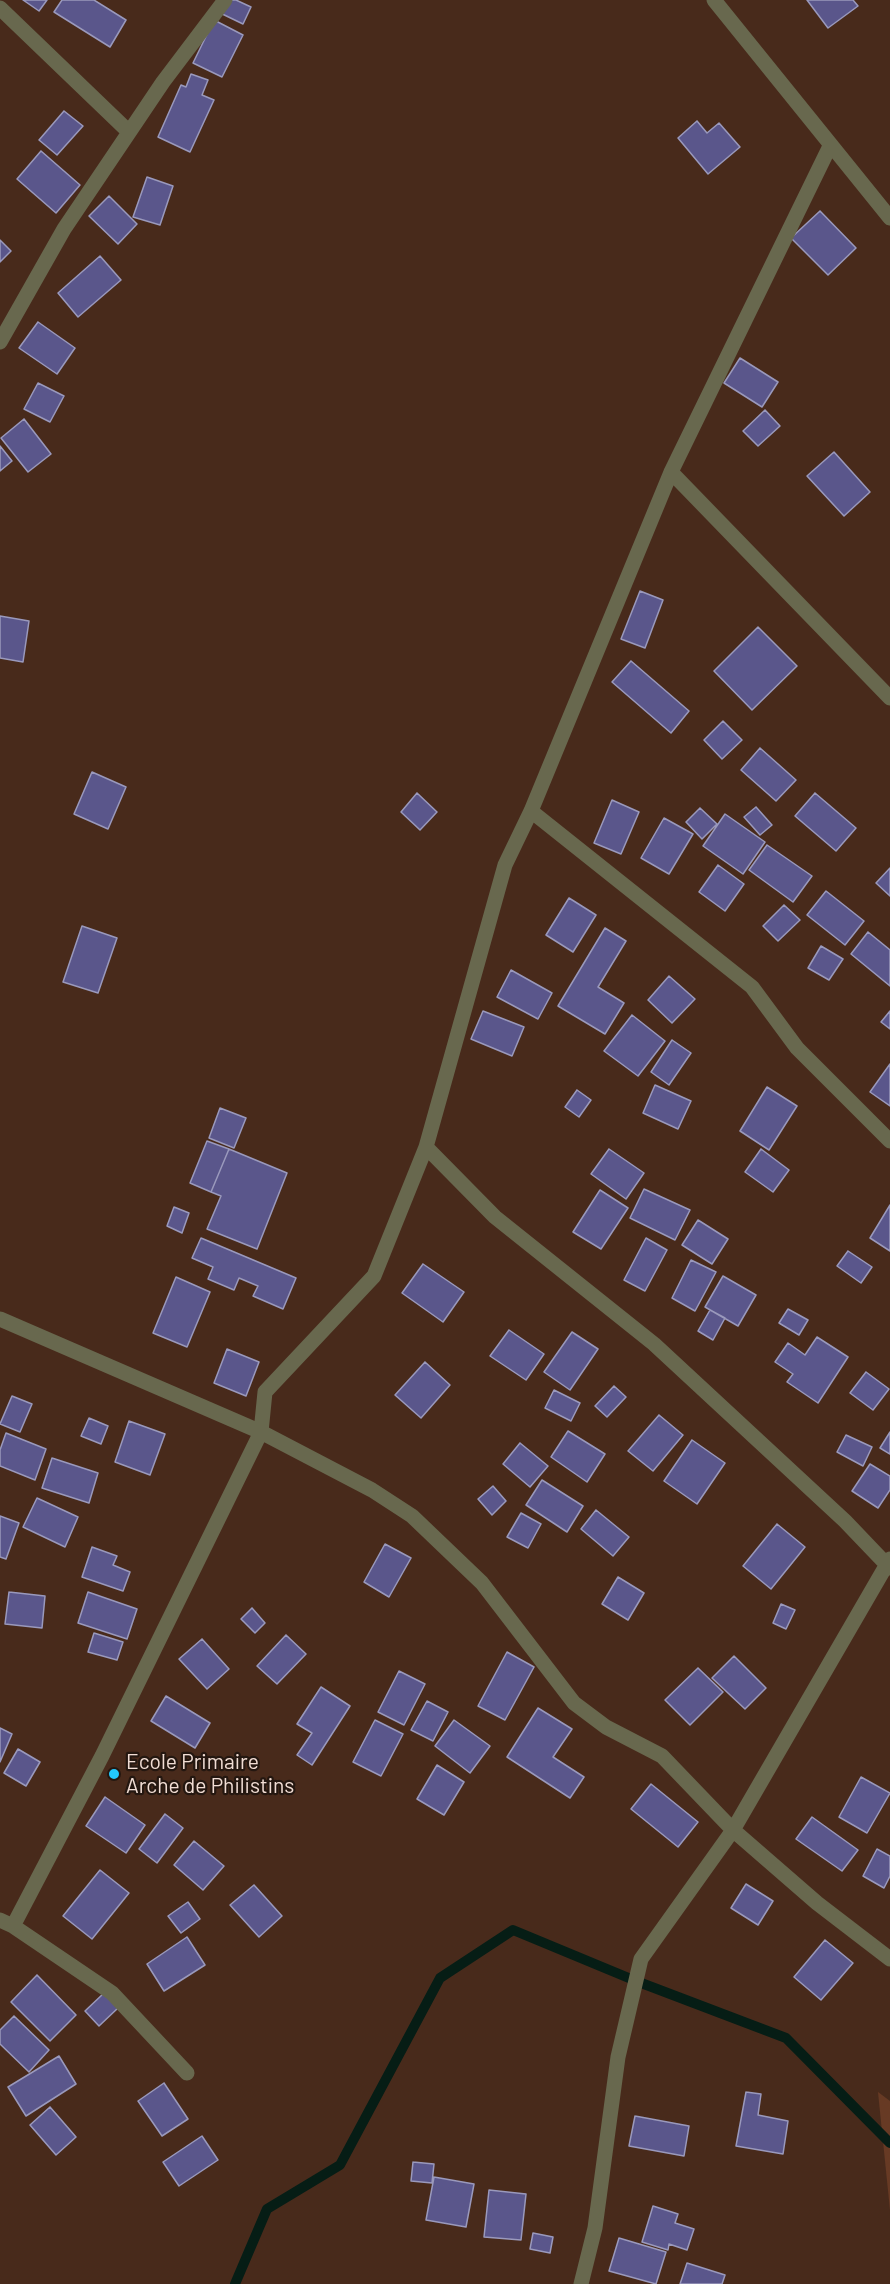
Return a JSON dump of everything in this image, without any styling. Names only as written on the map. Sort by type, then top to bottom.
[{"type":"street","points":[[0,342],[64,229],[163,82],[225,0]]},
{"type":"street","points":[[714,0],[890,218]]},
{"type":"street","points":[[0,8],[129,132]]},
{"type":"street","points":[[187,2073],[112,1993],[7,1923],[102,1756],[261,1432],[265,1392],[374,1275],[426,1147],[505,865],[531,811],[670,472],[830,146]]},
{"type":"street","points":[[670,472],[890,698]]},
{"type":"street","points":[[531,811],[752,987],[797,1048],[890,1141]]},
{"type":"street","points":[[426,1147],[495,1217],[654,1344],[889,1564],[733,1830],[641,1959],[622,2038],[595,2228],[580,2284]]},
{"type":"street","points":[[0,1318],[261,1432],[372,1490],[412,1516],[482,1583],[574,1703],[606,1727],[662,1756],[733,1830],[817,1904],[890,1959]]},
{"type":"shaded area","points":[[878,2092],[890,2101],[890,2210]]},
{"type":"building","points":[[23,0],[47,0],[39,11]]},
{"type":"building","points":[[62,0],[94,0],[126,20],[110,47],[54,12]]},
{"type":"building","points":[[219,0],[236,0],[251,7],[243,24],[214,10]]},
{"type":"building","points":[[807,0],[853,0],[858,6],[828,28]]},
{"type":"building","points":[[214,20],[243,35],[222,77],[193,63]]},
{"type":"building","points":[[191,74],[208,80],[202,95],[214,100],[190,152],[158,137],[181,85],[186,87]]},
{"type":"building","points":[[64,111],[83,126],[57,155],[39,140]]},
{"type":"building","points":[[697,121],[707,133],[719,123],[740,147],[708,174],[678,138]]},
{"type":"building","points":[[41,151],[80,185],[56,213],[17,179]]},
{"type":"building","points":[[147,177],[173,186],[160,225],[133,217]]},
{"type":"building","points":[[109,196],[137,224],[118,244],[89,216]]},
{"type":"building","points":[[820,211],[856,248],[828,275],[791,238]]},
{"type":"building","points":[[0,240],[11,251],[0,262]]},
{"type":"building","points":[[100,256],[121,280],[78,317],[58,293]]},
{"type":"building","points":[[38,322],[75,348],[57,374],[19,348]]},
{"type":"building","points":[[740,358],[778,382],[762,407],[724,383]]},
{"type":"building","points":[[38,383],[64,396],[50,422],[24,409]]},
{"type":"building","points":[[765,410],[780,426],[758,446],[743,431]]},
{"type":"building","points":[[24,419],[51,454],[28,472],[1,438]]},
{"type":"building","points":[[0,446],[12,461],[0,471]]},
{"type":"building","points":[[834,452],[870,492],[844,516],[807,476]]},
{"type":"building","points":[[640,591],[663,600],[645,648],[621,639]]},
{"type":"building","points":[[0,616],[29,621],[23,662],[0,658]]},
{"type":"building","points":[[758,627],[797,666],[752,710],[714,671]]},
{"type":"building","points":[[631,661],[689,711],[671,733],[612,682]]},
{"type":"building","points":[[723,721],[742,740],[722,759],[704,740]]},
{"type":"building","points":[[760,748],[796,780],[776,801],[741,770]]},
{"type":"building","points":[[92,772],[126,787],[108,829],[74,814]]},
{"type":"building","points":[[417,793],[437,812],[420,830],[401,812]]},
{"type":"building","points":[[815,793],[856,828],[836,851],[795,816]]},
{"type":"building","points":[[612,800],[639,812],[621,854],[594,843]]},
{"type":"building","points":[[756,807],[772,825],[760,835],[744,817]]},
{"type":"building","points":[[700,808],[717,824],[702,839],[686,822]]},
{"type":"building","points":[[725,814],[765,842],[743,874],[703,846]]},
{"type":"building","points":[[664,818],[693,834],[669,874],[641,858]]},
{"type":"building","points":[[767,845],[812,876],[793,902],[749,870]]},
{"type":"building","points":[[718,865],[744,884],[725,911],[699,892]]},
{"type":"building","points":[[890,868],[890,896],[876,883]]},
{"type":"building","points":[[826,891],[864,921],[845,945],[807,915]]},
{"type":"building","points":[[569,898],[596,915],[573,952],[546,935]]},
{"type":"building","points":[[784,905],[800,920],[778,941],[763,926]]},
{"type":"building","points":[[82,926],[117,938],[98,993],[63,982]]},
{"type":"building","points":[[605,928],[626,941],[598,987],[624,1003],[605,1034],[558,1006]]},
{"type":"building","points":[[868,932],[890,950],[890,986],[851,954]]},
{"type":"building","points":[[821,946],[843,959],[829,980],[808,968]]},
{"type":"building","points":[[511,970],[552,993],[538,1019],[497,997]]},
{"type":"building","points":[[669,976],[695,999],[672,1023],[648,1000]]},
{"type":"building","points":[[483,1011],[524,1027],[512,1056],[471,1039]]},
{"type":"building","points":[[890,1011],[890,1029],[881,1022]]},
{"type":"building","points":[[632,1015],[665,1041],[638,1076],[604,1051]]},
{"type":"building","points":[[672,1040],[691,1053],[669,1085],[651,1072]]},
{"type":"building","points":[[890,1064],[890,1106],[870,1092]]},
{"type":"building","points":[[655,1085],[691,1101],[678,1129],[643,1113]]},
{"type":"building","points":[[767,1087],[797,1106],[769,1150],[740,1131]]},
{"type":"building","points":[[577,1090],[591,1100],[579,1117],[565,1107]]},
{"type":"building","points":[[220,1108],[246,1118],[234,1148],[209,1138]]},
{"type":"building","points":[[207,1141],[229,1149],[211,1192],[190,1183]]},
{"type":"building","points":[[229,1149],[287,1173],[257,1249],[207,1229],[221,1196],[211,1192]]},
{"type":"building","points":[[609,1149],[644,1173],[626,1199],[591,1174]]},
{"type":"building","points":[[761,1149],[789,1170],[773,1192],[745,1172]]},
{"type":"building","points":[[644,1189],[690,1210],[675,1240],[630,1218]]},
{"type":"building","points":[[600,1190],[628,1208],[601,1249],[573,1232]]},
{"type":"building","points":[[890,1205],[890,1251],[870,1238]]},
{"type":"building","points":[[174,1207],[189,1213],[182,1233],[167,1226]]},
{"type":"building","points":[[698,1220],[728,1239],[712,1264],[682,1245]]},
{"type":"building","points":[[201,1238],[296,1278],[283,1309],[253,1296],[258,1286],[239,1278],[234,1290],[208,1279],[213,1267],[192,1258]]},
{"type":"building","points":[[646,1238],[667,1250],[645,1291],[624,1280]]},
{"type":"building","points":[[848,1251],[872,1267],[861,1283],[837,1266]]},
{"type":"building","points":[[691,1260],[716,1272],[695,1311],[672,1298]]},
{"type":"building","points":[[423,1264],[464,1292],[443,1322],[402,1293]]},
{"type":"building","points":[[723,1276],[756,1295],[738,1326],[705,1307]]},
{"type":"building","points":[[176,1277],[210,1292],[187,1347],[153,1333]]},
{"type":"building","points":[[788,1309],[808,1320],[799,1335],[779,1323]]},
{"type":"building","points":[[710,1310],[725,1318],[713,1340],[698,1331]]},
{"type":"building","points":[[509,1330],[544,1354],[526,1380],[490,1356]]},
{"type":"building","points":[[572,1332],[598,1349],[570,1390],[544,1372]]},
{"type":"building","points":[[817,1337],[848,1357],[818,1403],[787,1382],[793,1374],[775,1362],[788,1343],[805,1355]]},
{"type":"building","points":[[227,1349],[259,1362],[246,1396],[214,1383]]},
{"type":"building","points":[[425,1362],[450,1385],[421,1418],[395,1395]]},
{"type":"building","points":[[866,1372],[889,1389],[873,1410],[850,1393]]},
{"type":"building","points":[[614,1386],[626,1397],[607,1417],[595,1406]]},
{"type":"building","points":[[554,1390],[580,1403],[571,1421],[545,1408]]},
{"type":"building","points":[[12,1396],[32,1404],[20,1432],[0,1424]]},
{"type":"building","points":[[659,1415],[683,1435],[653,1471],[628,1451]]},
{"type":"building","points":[[89,1418],[108,1426],[101,1444],[81,1436]]},
{"type":"building","points":[[129,1421],[165,1434],[150,1475],[115,1462]]},
{"type":"building","points":[[568,1431],[605,1454],[587,1482],[551,1457]]},
{"type":"building","points":[[890,1432],[890,1454],[880,1448]]},
{"type":"building","points":[[6,1433],[46,1449],[35,1480],[0,1466],[0,1450]]},
{"type":"building","points":[[846,1435],[872,1447],[863,1466],[837,1452]]},
{"type":"building","points":[[692,1440],[725,1463],[697,1504],[664,1481]]},
{"type":"building","points":[[520,1443],[548,1466],[530,1487],[503,1464]]},
{"type":"building","points":[[52,1458],[98,1473],[89,1503],[42,1488]]},
{"type":"building","points":[[870,1464],[890,1476],[890,1490],[878,1508],[852,1491]]},
{"type":"building","points":[[542,1480],[583,1506],[567,1532],[526,1505]]},
{"type":"building","points":[[493,1486],[506,1501],[492,1515],[478,1499]]},
{"type":"building","points":[[37,1498],[78,1517],[65,1547],[23,1527]]},
{"type":"building","points":[[596,1510],[629,1537],[613,1556],[581,1529]]},
{"type":"building","points":[[521,1513],[541,1524],[528,1548],[507,1537]]},
{"type":"building","points":[[0,1516],[19,1523],[6,1559],[0,1557]]},
{"type":"building","points":[[777,1524],[805,1547],[771,1589],[743,1566]]},
{"type":"building","points":[[385,1544],[411,1558],[389,1597],[364,1582]]},
{"type":"building","points":[[92,1547],[117,1556],[113,1565],[130,1572],[123,1591],[82,1577]]},
{"type":"building","points":[[618,1577],[644,1593],[628,1620],[602,1604]]},
{"type":"building","points":[[9,1592],[45,1596],[42,1628],[5,1624]]},
{"type":"building","points":[[88,1592],[137,1609],[127,1639],[78,1623]]},
{"type":"building","points":[[781,1604],[795,1610],[786,1629],[773,1623]]},
{"type":"building","points":[[252,1608],[265,1623],[255,1633],[241,1619]]},
{"type":"building","points":[[94,1633],[123,1642],[117,1660],[88,1652]]},
{"type":"building","points":[[286,1635],[306,1654],[277,1684],[257,1666]]},
{"type":"building","points":[[202,1639],[229,1669],[207,1689],[179,1659]]},
{"type":"building","points":[[507,1652],[534,1667],[505,1720],[478,1706]]},
{"type":"building","points":[[734,1656],[766,1688],[745,1709],[712,1678]]},
{"type":"building","points":[[698,1668],[723,1692],[690,1725],[665,1700]]},
{"type":"building","points":[[399,1671],[425,1684],[404,1725],[378,1712]]},
{"type":"building","points":[[321,1687],[350,1706],[312,1765],[297,1755],[312,1733],[297,1724]]},
{"type":"building","points":[[166,1696],[210,1723],[195,1748],[151,1721]]},
{"type":"building","points":[[427,1701],[448,1712],[433,1741],[411,1730]]},
{"type":"building","points":[[538,1708],[572,1729],[553,1757],[584,1777],[570,1798],[507,1757]]},
{"type":"building","points":[[375,1720],[403,1734],[381,1776],[353,1762]]},
{"type":"building","points":[[454,1720],[490,1746],[470,1773],[435,1746]]},
{"type":"building","points":[[0,1728],[12,1734],[0,1762]]},
{"type":"building","points":[[18,1749],[40,1762],[26,1786],[4,1773]]},
{"type":"building","points":[[437,1765],[464,1782],[444,1815],[417,1799]]},
{"type":"building","points":[[861,1777],[890,1793],[867,1833],[839,1817]]},
{"type":"building","points":[[651,1784],[698,1822],[678,1847],[631,1809]]},
{"type":"building","points":[[105,1797],[145,1825],[126,1853],[86,1826]]},
{"type":"building","points":[[165,1814],[183,1828],[157,1863],[139,1849]]},
{"type":"building","points":[[812,1817],[858,1850],[842,1871],[796,1839]]},
{"type":"building","points":[[194,1841],[224,1866],[203,1890],[174,1865]]},
{"type":"building","points":[[877,1849],[890,1856],[890,1876],[884,1888],[863,1876]]},
{"type":"building","points":[[100,1870],[129,1893],[92,1939],[63,1916]]},
{"type":"building","points":[[746,1884],[773,1901],[758,1925],[731,1908]]},
{"type":"building","points":[[254,1885],[282,1916],[259,1937],[230,1905]]},
{"type":"building","points":[[188,1902],[200,1919],[181,1933],[168,1916]]},
{"type":"building","points":[[187,1937],[205,1965],[164,1991],[147,1964]]},
{"type":"building","points":[[825,1940],[853,1963],[821,2000],[794,1977]]},
{"type":"building","points":[[37,1975],[76,2015],[50,2041],[11,2002]]},
{"type":"building","points":[[104,1993],[118,2008],[99,2026],[85,2011]]},
{"type":"building","points":[[14,2016],[49,2050],[29,2072],[0,2044],[0,2030]]},
{"type":"building","points":[[59,2056],[76,2084],[26,2116],[8,2087]]},
{"type":"building","points":[[164,2083],[188,2119],[162,2136],[138,2101]]},
{"type":"building","points":[[746,2092],[761,2094],[758,2115],[788,2121],[783,2154],[736,2146]]},
{"type":"building","points":[[50,2107],[76,2137],[56,2155],[30,2125]]},
{"type":"building","points":[[635,2116],[689,2126],[684,2156],[629,2146]]},
{"type":"building","points":[[202,2136],[218,2160],[179,2186],[163,2162]]},
{"type":"building","points":[[413,2162],[434,2164],[432,2183],[411,2181]]},
{"type":"building","points":[[434,2177],[474,2184],[466,2227],[426,2220]]},
{"type":"building","points":[[489,2190],[526,2194],[521,2240],[484,2237]]},
{"type":"building","points":[[653,2206],[678,2214],[675,2223],[694,2229],[687,2250],[669,2244],[668,2250],[642,2242]]},
{"type":"building","points":[[533,2233],[553,2237],[550,2253],[530,2249]]},
{"type":"building","points":[[619,2238],[666,2252],[656,2284],[609,2271]]},
{"type":"building","points":[[687,2263],[725,2275],[722,2284],[680,2284]]},
{"type":"waterway","points":[[235,2284],[267,2209],[340,2165],[440,1978],[513,1930],[636,1981],[786,2038],[890,2143]]},
{"type":"place","name":"Ecole Primaire Arche de Philistins","points":[[114,1774]]}]
